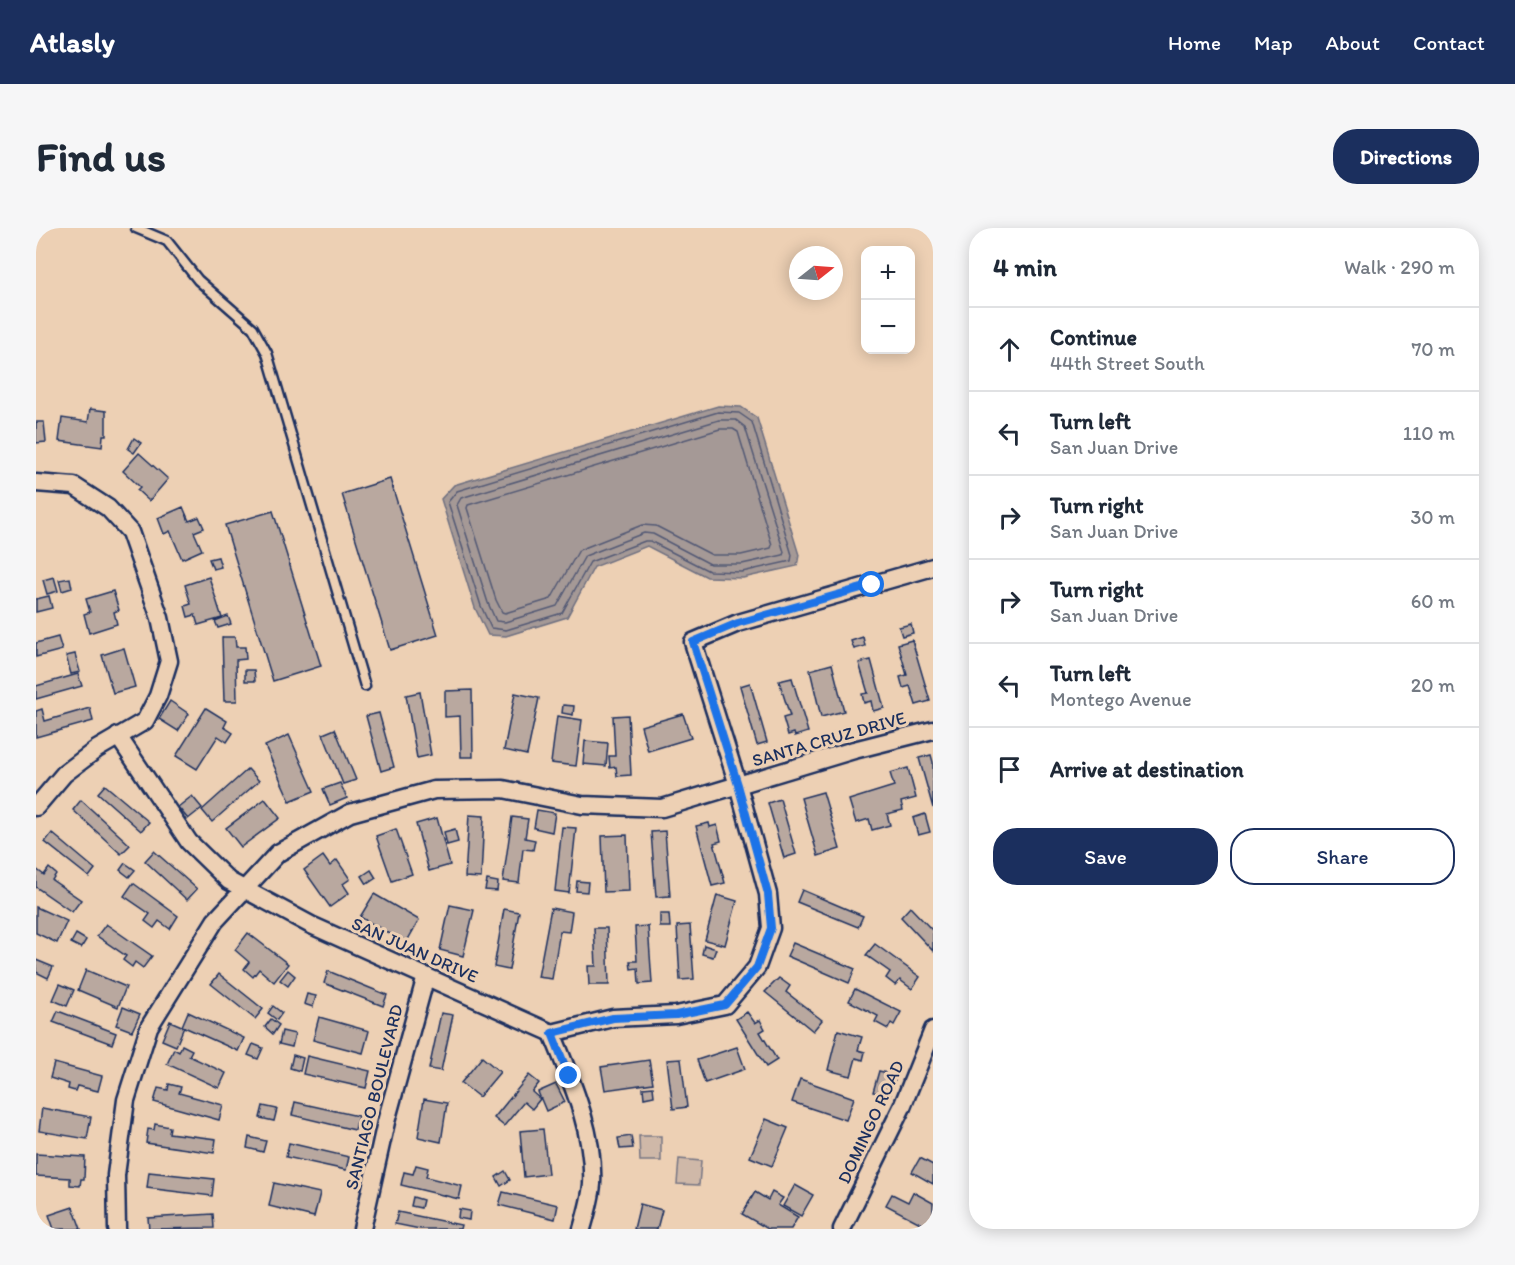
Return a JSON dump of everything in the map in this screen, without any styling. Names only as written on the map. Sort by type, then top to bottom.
[{"type":"street","points":[[36,483],[74,486],[108,508],[130,532],[160,618],[169,662],[158,696],[145,721],[97,749],[64,774],[36,807]]},
{"type":"street","points":[[582,1229],[592,1184],[588,1132],[552,1033],[613,1018],[676,1015],[725,1005],[757,967],[771,928],[768,894],[738,785],[693,642],[738,623],[933,567]]},
{"type":"street","name":"SANTA CRUZ DRIVE","points":[[117,1229],[116,1175],[126,1100],[149,1027],[216,921],[278,853],[350,813],[434,790],[503,789],[582,805],[662,808],[854,750],[933,730]]},
{"type":"street","name":"SAN JUAN DRIVE","points":[[118,736],[189,842],[229,881],[311,925],[552,1033]]},
{"type":"street","name":"SANTIAGO BOULEVARD","points":[[362,1229],[386,1122],[426,976]]},
{"type":"street","name":"DOMINGO ROAD","points":[[842,1229],[902,1107],[933,1030]]},
{"type":"lane","points":[[136,228],[167,242],[198,280],[253,328],[267,353],[365,686]]},
{"type":"shaded area","points":[[639,1136],[661,1136],[661,1161],[640,1161]]},
{"type":"shaded area","points":[[679,1159],[701,1161],[699,1185],[677,1184]]},
{"type":"water","points":[[718,406],[741,407],[757,418],[799,555],[797,566],[743,578],[707,577],[647,546],[594,567],[567,617],[506,636],[488,635],[475,608],[441,499],[454,485]]},
{"type":"building","points":[[90,409],[106,411],[106,435],[103,435],[102,447],[59,441],[62,418],[88,422]]},
{"type":"building","points":[[36,422],[44,422],[46,442],[36,443]]},
{"type":"building","points":[[134,438],[141,443],[134,453],[128,449]]},
{"type":"building","points":[[139,453],[168,479],[149,501],[137,490],[140,487],[123,471]]},
{"type":"building","points":[[390,479],[438,635],[390,650],[342,494]]},
{"type":"building","points":[[183,507],[189,521],[199,517],[204,528],[194,532],[202,550],[182,559],[170,531],[164,534],[158,518]]},
{"type":"building","points":[[273,511],[321,666],[273,681],[225,525]]},
{"type":"building","points":[[218,557],[221,567],[213,569],[209,559]]},
{"type":"building","points":[[54,577],[58,591],[47,594],[43,580]]},
{"type":"building","points":[[209,577],[222,618],[198,625],[195,615],[188,617],[185,606],[191,604],[185,585]]},
{"type":"building","points":[[70,578],[72,588],[62,591],[59,580]]},
{"type":"building","points":[[113,591],[119,610],[114,612],[117,624],[89,633],[84,614],[90,612],[86,599]]},
{"type":"building","points":[[49,596],[52,608],[36,612],[36,599]]},
{"type":"building","points":[[228,616],[231,624],[218,628],[215,621]]},
{"type":"building","points":[[911,624],[913,633],[902,636],[899,627]]},
{"type":"building","points":[[58,637],[62,650],[36,657],[36,643]]},
{"type":"building","points":[[222,637],[235,637],[236,647],[245,647],[246,659],[236,660],[237,701],[224,701]]},
{"type":"building","points":[[863,637],[865,646],[854,649],[851,641]]},
{"type":"building","points":[[912,640],[930,701],[916,705],[910,686],[903,688],[900,677],[907,675],[898,644]]},
{"type":"building","points":[[124,648],[135,687],[113,693],[102,655]]},
{"type":"building","points":[[75,654],[80,672],[71,674],[66,656]]},
{"type":"building","points":[[871,660],[884,708],[873,711],[871,701],[864,703],[862,694],[868,693],[859,663]]},
{"type":"building","points":[[832,664],[844,711],[821,717],[810,670]]},
{"type":"building","points":[[245,670],[254,670],[255,681],[245,681]]},
{"type":"building","points":[[78,674],[82,686],[36,699],[36,686]]},
{"type":"building","points":[[792,678],[808,732],[795,736],[794,733],[788,735],[783,718],[790,716],[779,681]]},
{"type":"building","points":[[750,683],[767,742],[757,745],[740,686]]},
{"type":"building","points":[[472,690],[473,757],[461,757],[460,716],[445,717],[445,691]]},
{"type":"building","points":[[420,692],[431,755],[417,758],[406,695]]},
{"type":"building","points":[[515,693],[539,698],[527,755],[504,750]]},
{"type":"building","points":[[170,701],[189,714],[178,731],[159,719]]},
{"type":"building","points":[[563,705],[574,706],[573,715],[562,713]]},
{"type":"building","points":[[90,708],[93,721],[36,737],[36,711],[42,709],[45,721]]},
{"type":"building","points":[[206,708],[227,721],[224,727],[233,733],[227,742],[218,736],[197,769],[176,756]]},
{"type":"building","points":[[379,713],[394,767],[381,771],[366,716]]},
{"type":"building","points":[[683,714],[691,738],[648,751],[641,726]]},
{"type":"building","points":[[628,715],[631,775],[617,776],[616,767],[610,768],[609,756],[615,756],[613,716]]},
{"type":"building","points":[[557,716],[582,720],[576,766],[551,763]]},
{"type":"building","points":[[335,729],[356,780],[343,784],[323,734]]},
{"type":"building","points":[[289,735],[314,791],[290,801],[265,746]]},
{"type":"building","points":[[585,741],[608,743],[606,766],[583,764]]},
{"type":"building","points":[[931,755],[933,762],[933,808],[919,758]]},
{"type":"building","points":[[908,768],[916,798],[901,802],[903,810],[887,814],[890,825],[872,830],[869,819],[856,823],[849,800],[894,786],[890,773]]},
{"type":"building","points":[[248,769],[259,781],[212,822],[202,810]]},
{"type":"building","points":[[340,783],[347,798],[330,805],[323,789]]},
{"type":"building","points":[[105,785],[149,822],[141,831],[98,793]]},
{"type":"building","points":[[823,792],[840,849],[818,856],[801,798]]},
{"type":"building","points":[[192,796],[202,808],[188,819],[178,807]]},
{"type":"building","points":[[265,799],[280,818],[241,847],[226,828]]},
{"type":"building","points":[[780,799],[796,854],[784,858],[768,803]]},
{"type":"building","points":[[81,800],[130,845],[121,854],[73,810]]},
{"type":"building","points":[[537,810],[555,813],[552,832],[534,828]]},
{"type":"building","points":[[925,814],[930,832],[918,835],[913,818]]},
{"type":"building","points":[[469,815],[484,816],[481,878],[465,877]]},
{"type":"building","points":[[512,817],[528,819],[525,838],[535,840],[533,850],[523,849],[519,883],[503,881]]},
{"type":"building","points":[[437,818],[450,865],[429,871],[416,824]]},
{"type":"building","points":[[709,823],[710,827],[717,825],[721,841],[714,843],[725,883],[712,886],[696,826]]},
{"type":"building","points":[[562,827],[576,828],[569,893],[555,891]]},
{"type":"building","points":[[396,829],[412,874],[392,881],[376,836]]},
{"type":"building","points":[[455,829],[458,842],[447,845],[444,832]]},
{"type":"building","points":[[665,831],[670,896],[656,897],[651,832]]},
{"type":"building","points":[[52,833],[95,869],[89,877],[45,842]]},
{"type":"building","points":[[627,835],[629,891],[604,892],[602,836]]},
{"type":"building","points":[[154,851],[197,889],[187,900],[145,861]]},
{"type":"building","points":[[323,856],[330,866],[337,860],[350,879],[343,884],[349,893],[330,907],[304,870]]},
{"type":"building","points":[[125,863],[135,870],[129,877],[120,870]]},
{"type":"building","points":[[49,868],[56,874],[52,880],[81,900],[72,912],[36,887],[36,869],[44,875]]},
{"type":"building","points":[[371,870],[376,878],[367,884],[362,876]]},
{"type":"building","points":[[487,880],[498,882],[497,891],[485,890]]},
{"type":"building","points":[[577,881],[588,882],[587,892],[576,891]]},
{"type":"building","points":[[133,883],[178,916],[170,929],[159,921],[154,928],[145,921],[150,914],[124,896]]},
{"type":"building","points":[[802,890],[863,916],[858,927],[797,902]]},
{"type":"building","points":[[374,894],[419,920],[406,943],[360,917]]},
{"type":"building","points":[[717,895],[737,901],[725,945],[705,940]]},
{"type":"building","points":[[450,905],[474,910],[463,956],[440,950]]},
{"type":"building","points":[[36,907],[67,921],[57,943],[36,933]]},
{"type":"building","points":[[910,907],[933,931],[933,951],[901,917]]},
{"type":"building","points":[[551,908],[572,912],[569,932],[560,931],[552,979],[538,977]]},
{"type":"building","points":[[504,909],[519,912],[509,970],[494,967]]},
{"type":"building","points":[[660,914],[669,914],[670,927],[660,927]]},
{"type":"building","points":[[106,924],[152,956],[143,968],[135,962],[132,967],[123,960],[126,956],[97,936]]},
{"type":"building","points":[[690,925],[694,979],[680,980],[677,926]]},
{"type":"building","points":[[648,926],[652,983],[639,984],[638,968],[631,969],[630,961],[637,961],[635,927]]},
{"type":"building","points":[[594,928],[607,928],[609,985],[589,985],[588,966],[596,966]]},
{"type":"building","points":[[248,933],[288,964],[274,982],[259,969],[253,977],[244,969],[249,962],[235,950]]},
{"type":"building","points":[[76,934],[86,940],[81,948],[71,943]]},
{"type":"building","points":[[793,943],[855,969],[849,983],[787,956]]},
{"type":"building","points":[[875,944],[920,977],[912,989],[900,980],[895,985],[886,978],[890,972],[866,955]]},
{"type":"building","points":[[704,945],[716,949],[713,957],[702,954]]},
{"type":"building","points":[[36,960],[53,967],[48,978],[36,972]]},
{"type":"building","points":[[86,970],[126,987],[118,1007],[78,990]]},
{"type":"building","points":[[288,970],[295,976],[288,986],[280,980]]},
{"type":"building","points":[[328,971],[387,995],[383,1006],[324,983]]},
{"type":"building","points":[[219,974],[263,1009],[255,1019],[211,984]]},
{"type":"building","points":[[779,978],[790,986],[786,992],[822,1020],[813,1031],[765,992]]},
{"type":"building","points":[[60,984],[74,990],[67,1006],[53,1000]]},
{"type":"building","points":[[855,989],[901,1012],[894,1025],[891,1023],[888,1029],[875,1022],[878,1016],[849,1001]]},
{"type":"building","points":[[307,994],[316,996],[313,1007],[304,1004]]},
{"type":"building","points":[[273,1006],[282,1013],[277,1020],[268,1013]]},
{"type":"building","points":[[123,1007],[140,1014],[132,1031],[116,1025]]},
{"type":"building","points":[[58,1011],[116,1033],[112,1044],[53,1022]]},
{"type":"building","points":[[188,1012],[244,1038],[238,1051],[182,1026]]},
{"type":"building","points":[[747,1012],[755,1023],[760,1020],[765,1029],[760,1032],[777,1060],[766,1067],[736,1019]]},
{"type":"building","points":[[441,1013],[453,1015],[441,1071],[429,1069]]},
{"type":"building","points":[[319,1017],[369,1031],[363,1053],[313,1040]]},
{"type":"building","points":[[271,1019],[279,1025],[273,1034],[265,1027]]},
{"type":"building","points":[[170,1021],[184,1027],[176,1046],[162,1040]]},
{"type":"building","points":[[838,1030],[862,1037],[858,1050],[865,1052],[863,1060],[856,1058],[851,1076],[828,1070]]},
{"type":"building","points":[[282,1031],[295,1034],[292,1047],[279,1044]]},
{"type":"building","points":[[253,1044],[263,1048],[258,1059],[248,1055]]},
{"type":"building","points":[[182,1045],[192,1050],[189,1056],[226,1073],[219,1088],[167,1064],[174,1049],[179,1052]]},
{"type":"building","points":[[737,1047],[745,1069],[705,1083],[697,1060]]},
{"type":"building","points":[[293,1055],[303,1058],[300,1071],[290,1068]]},
{"type":"building","points":[[307,1056],[370,1071],[366,1088],[303,1074]]},
{"type":"building","points":[[482,1057],[500,1072],[479,1097],[461,1083]]},
{"type":"building","points":[[681,1059],[687,1107],[673,1109],[667,1060]]},
{"type":"building","points":[[649,1060],[653,1083],[605,1090],[601,1067]]},
{"type":"building","points":[[54,1063],[102,1076],[98,1091],[77,1086],[75,1091],[68,1089],[69,1084],[50,1078]]},
{"type":"building","points":[[879,1071],[896,1075],[890,1096],[873,1092]]},
{"type":"building","points":[[529,1075],[539,1083],[532,1092],[540,1099],[532,1109],[524,1102],[504,1126],[494,1118]]},
{"type":"building","points":[[800,1079],[854,1098],[846,1120],[792,1102]]},
{"type":"building","points":[[169,1084],[181,1087],[179,1093],[223,1105],[219,1120],[154,1102],[158,1088],[168,1090]]},
{"type":"building","points":[[556,1084],[565,1102],[546,1111],[538,1092]]},
{"type":"building","points":[[653,1087],[654,1096],[644,1098],[643,1088]]},
{"type":"building","points":[[424,1099],[447,1103],[441,1142],[418,1137]]},
{"type":"building","points":[[295,1102],[358,1116],[355,1130],[292,1115]]},
{"type":"building","points":[[263,1106],[277,1109],[274,1121],[260,1118]]},
{"type":"building","points":[[42,1108],[91,1117],[87,1139],[39,1131]]},
{"type":"building","points":[[766,1119],[788,1128],[772,1166],[750,1157]]},
{"type":"building","points":[[155,1124],[170,1127],[169,1133],[216,1139],[214,1153],[146,1143],[148,1129],[154,1130]]},
{"type":"building","points":[[543,1129],[548,1174],[524,1177],[520,1131]]},
{"type":"building","points":[[631,1136],[633,1148],[620,1149],[618,1138]]},
{"type":"building","points":[[249,1137],[266,1141],[263,1152],[247,1148]]},
{"type":"building","points":[[289,1143],[349,1157],[346,1170],[286,1157]]},
{"type":"building","points":[[36,1154],[85,1157],[84,1179],[81,1179],[80,1186],[70,1185],[70,1178],[36,1176]]},
{"type":"building","points":[[920,1158],[933,1165],[933,1184],[912,1172]]},
{"type":"building","points":[[416,1165],[428,1168],[426,1177],[462,1186],[459,1199],[401,1185],[404,1172],[413,1174]]},
{"type":"building","points":[[505,1171],[510,1180],[501,1186],[496,1177]]},
{"type":"building","points":[[149,1172],[214,1179],[212,1196],[147,1188]]},
{"type":"building","points":[[274,1183],[320,1193],[314,1217],[269,1206]]},
{"type":"building","points":[[795,1185],[813,1195],[801,1216],[783,1206]]},
{"type":"building","points":[[503,1192],[558,1205],[555,1219],[499,1205]]},
{"type":"building","points":[[755,1192],[768,1200],[772,1192],[783,1198],[778,1205],[798,1217],[791,1229],[768,1229],[742,1214]]},
{"type":"building","points":[[913,1192],[933,1203],[933,1229],[924,1229],[926,1226],[886,1205],[892,1194],[908,1202]]},
{"type":"building","points":[[413,1197],[423,1200],[421,1208],[411,1206]]},
{"type":"building","points":[[640,1204],[662,1210],[657,1229],[634,1229]]},
{"type":"building","points":[[73,1207],[81,1229],[54,1229],[49,1215]]},
{"type":"building","points":[[459,1209],[470,1211],[469,1220],[458,1218]]},
{"type":"building","points":[[398,1212],[461,1225],[460,1229],[420,1229],[395,1224]]},
{"type":"building","points":[[213,1214],[214,1228],[149,1229],[148,1218]]},
{"type":"route","points":[[569,1076],[552,1033],[613,1018],[676,1015],[725,1005],[757,967],[771,928],[768,894],[738,785],[693,642],[738,623],[872,585]]}]
